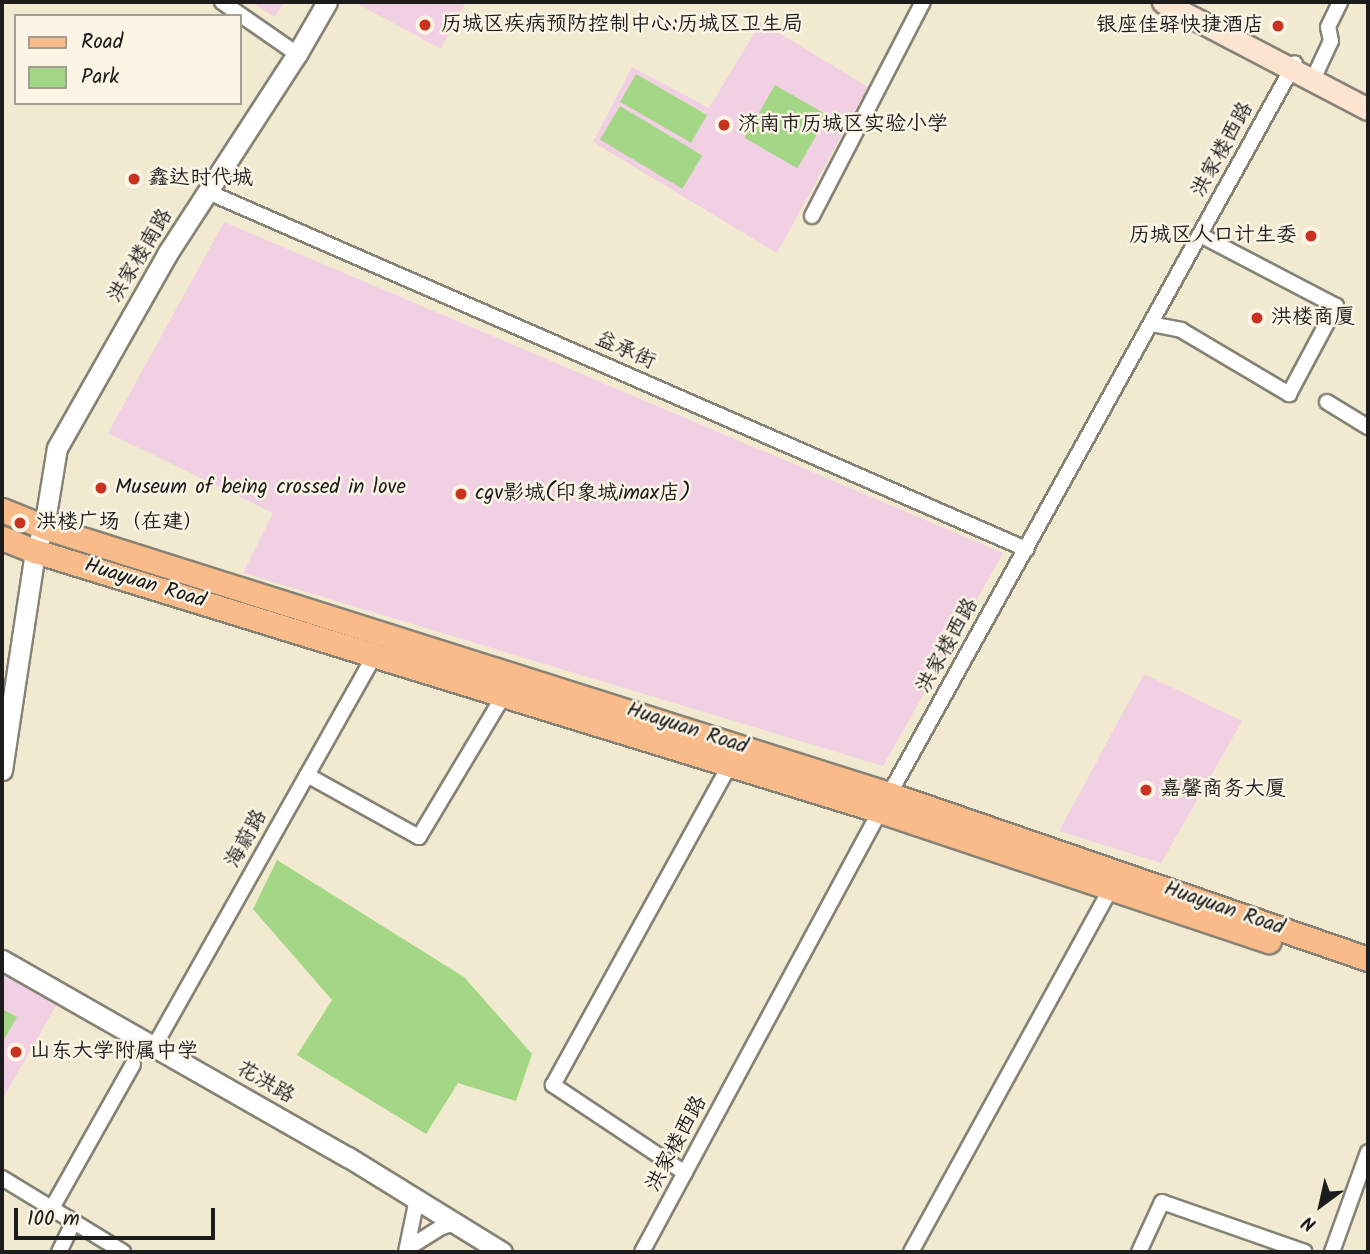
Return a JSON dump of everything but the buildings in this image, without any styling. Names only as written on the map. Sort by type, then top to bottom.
[{"type":"main road","points":[[1163,2],[1294,66],[1316,73],[1368,101]]},
{"type":"main road","points":[[1179,2],[1368,109]]},
{"type":"main road","name":"Huayuan Road","points":[[2,510],[44,527],[510,685],[730,765],[885,802]]},
{"type":"main road","name":"Huayuan Road","points":[[2,538],[34,551],[375,654],[510,685],[885,802],[1115,880],[1368,959]]},
{"type":"main road","name":"Huayuan Road","points":[[1115,880],[1368,974]]},
{"type":"street","points":[[222,2],[239,14]]},
{"type":"street","name":"洪家楼南路","points":[[2,771],[34,551],[44,527],[57,448],[167,254],[297,54],[327,2]]},
{"type":"street","points":[[811,216],[923,2]]},
{"type":"street","points":[[1316,73],[1331,41],[1328,27],[1340,2]]},
{"type":"street","points":[[242,16],[297,54]]},
{"type":"street","name":"洪家楼西路","points":[[642,1252],[885,802],[1294,66]]},
{"type":"street","name":"益承街","points":[[208,192],[1026,549]]},
{"type":"street","points":[[1151,324],[1181,330],[1289,394],[1336,306],[1200,234]]},
{"type":"street","points":[[1327,402],[1368,427]]},
{"type":"street","name":"海蔚路","points":[[155,1045],[375,654]]},
{"type":"street","points":[[307,775],[419,837],[510,685]]},
{"type":"street","points":[[685,1173],[552,1085],[730,765]]},
{"type":"street","points":[[911,1252],[1115,880]]},
{"type":"street","name":"花洪路","points":[[2,960],[155,1045],[502,1252]]},
{"type":"street","points":[[52,1208],[133,1064]]},
{"type":"street","points":[[1332,1252],[1368,1152]]},
{"type":"street","points":[[2,1178],[122,1252]]},
{"type":"street","points":[[407,1250],[417,1199]]},
{"type":"street","points":[[1139,1252],[1162,1202],[1305,1252]]},
{"type":"street","points":[[59,1252],[74,1221]]},
{"type":"street","points":[[407,1250],[442,1227],[454,1223]]},
{"type":"shaded area","points":[[251,2],[284,2],[275,17]]},
{"type":"shaded area","name":"历城区疾病预防控制中心:历城区卫生局","points":[[354,2],[466,2],[441,49]]},
{"type":"shaded area","name":"济南市历城区实验小学","points":[[761,22],[868,87],[777,253],[593,142],[632,67],[709,108]]},
{"type":"shaded area","points":[[224,222],[1003,553],[883,766],[243,573],[273,513],[108,433]]},
{"type":"shaded area","points":[[1144,674],[1242,721],[1161,863],[1059,831]]},
{"type":"shaded area","name":"山东大学附属中学","points":[[2,972],[57,1004],[2,1100]]},
{"type":"green space","points":[[636,74],[707,115],[691,143],[620,102]]},
{"type":"green space","points":[[775,85],[828,116],[797,168],[744,138]]},
{"type":"green space","points":[[620,106],[702,155],[682,189],[600,139]]},
{"type":"green space","points":[[277,860],[464,977],[532,1054],[516,1101],[458,1083],[426,1134],[297,1055],[332,1000],[253,909]]},
{"type":"green space","points":[[2,1009],[17,1017],[2,1043]]},
{"type":"place","name":"历城区疾病预防控制中心:历城区卫生局","points":[[425,25]]},
{"type":"place","name":"银座佳驿快捷酒店","points":[[1278,26]]},
{"type":"place","name":"济南市历城区实验小学","points":[[724,125]]},
{"type":"place","name":"鑫达时代城","points":[[134,179]]},
{"type":"place","name":"历城区人口计生委","points":[[1311,236]]},
{"type":"place","name":"洪楼商厦","points":[[1257,318]]},
{"type":"place","name":"Museum of being crossed in love","points":[[101,488]]},
{"type":"place","name":"cgv影城(印象城imax店)","points":[[461,494]]},
{"type":"place","name":"洪楼广场（在建）","points":[[20,523]]},
{"type":"place","name":"嘉馨商务大厦","points":[[1146,790]]},
{"type":"place","name":"山东大学附属中学","points":[[16,1052]]}]
